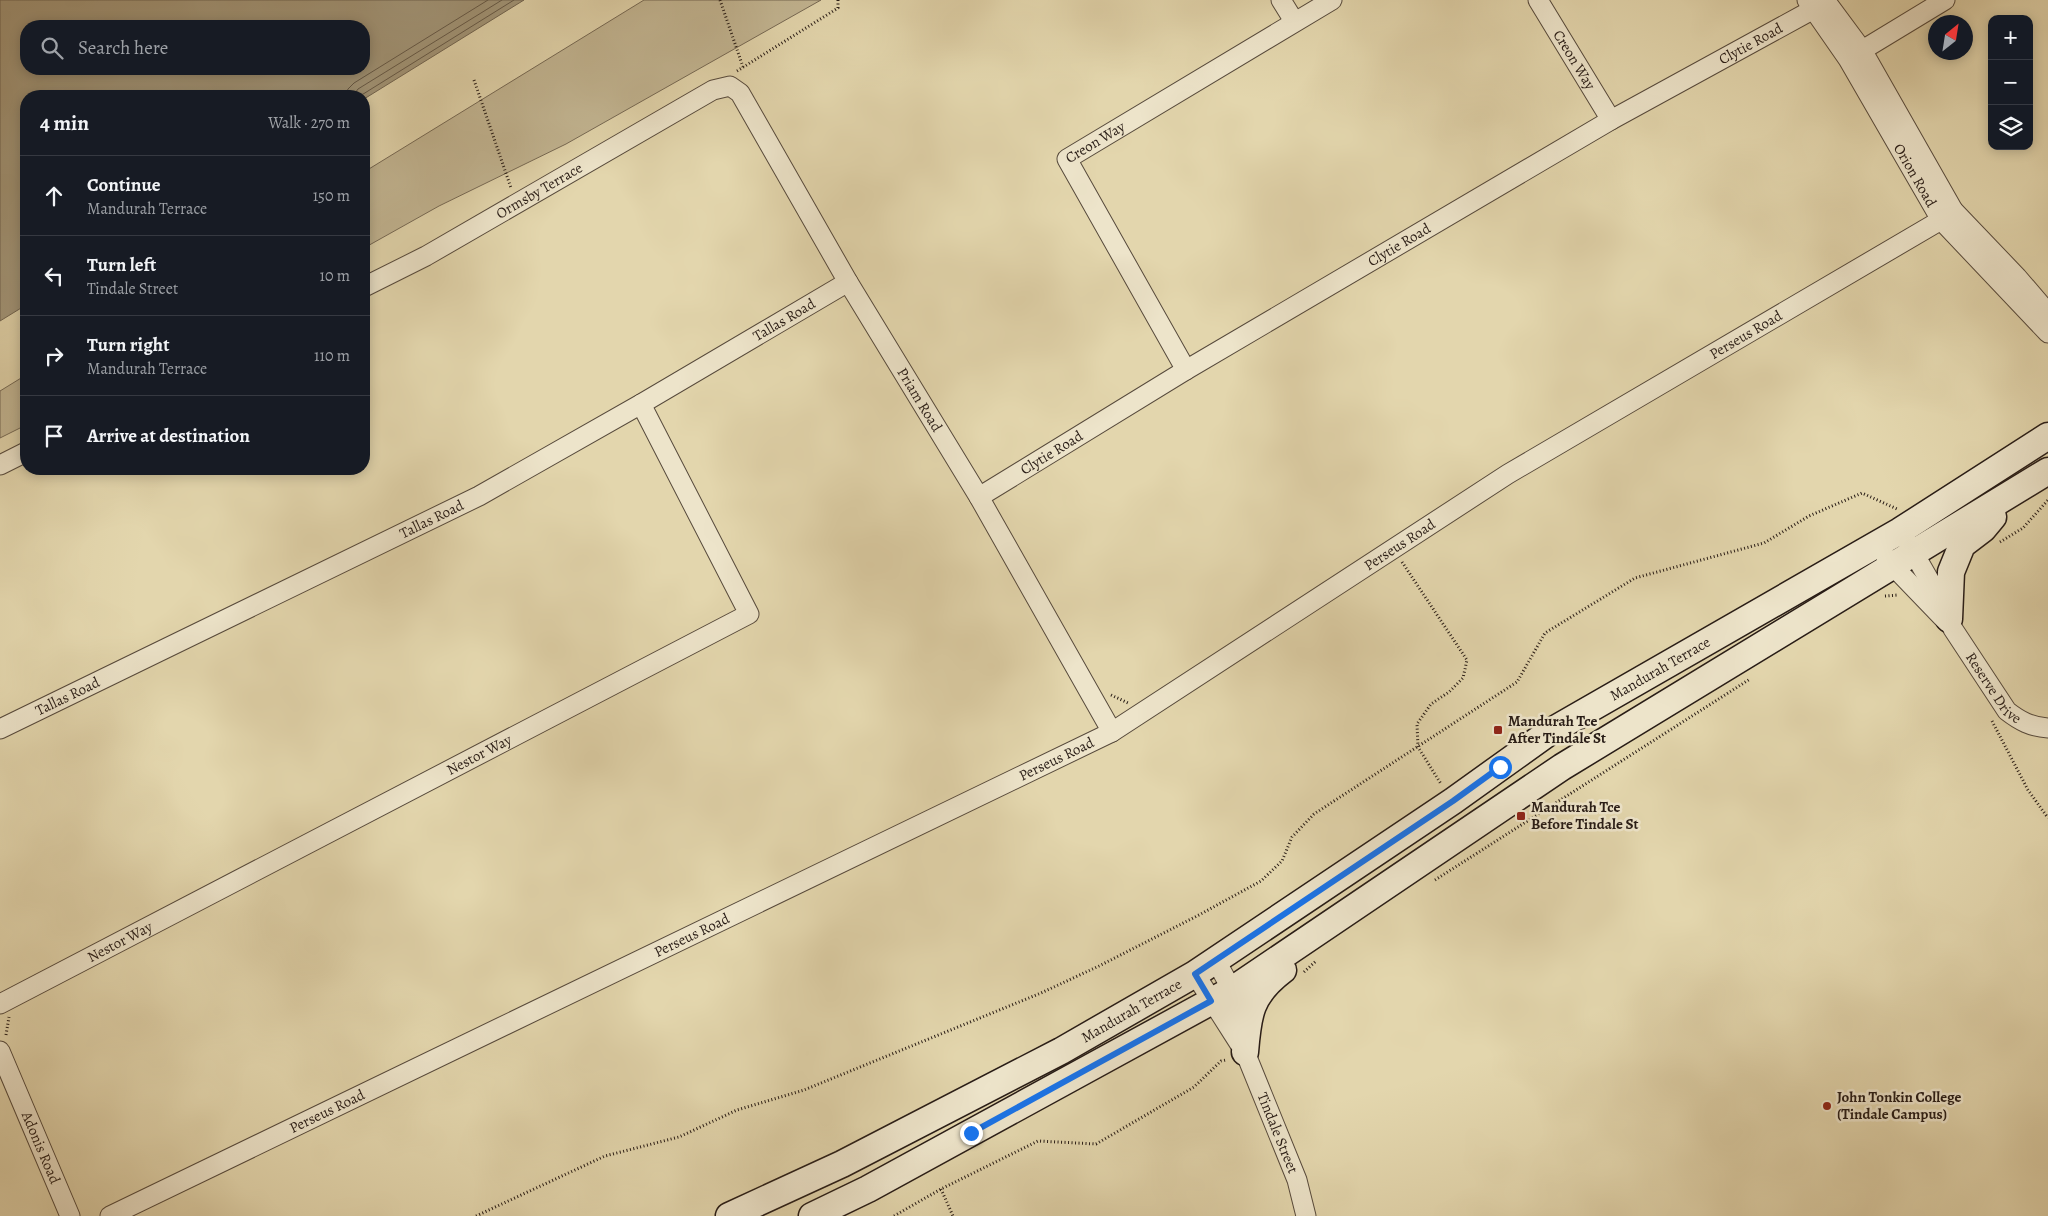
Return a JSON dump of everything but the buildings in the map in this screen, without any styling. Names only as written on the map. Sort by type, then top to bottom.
[{"type":"main road","name":"Mandurah Terrace","points":[[812,1216],[876,1184],[1318,945],[1479,837],[1562,767],[1885,554],[1910,534],[2048,436]]},
{"type":"main road","name":"Mandurah Terrace","points":[[1910,534],[2015,492],[2048,471]]},
{"type":"main road","points":[[1951,624],[1951,572],[1962,545],[1983,529],[2015,492]]},
{"type":"main road","name":"Mandurah Terrace","points":[[729,1216],[842,1164],[1061,1051],[1205,966],[1453,801],[1548,733],[1885,554]]},
{"type":"main road","points":[[1245,1052],[1247,1020],[1258,994],[1274,977],[1318,945]]},
{"type":"street","points":[[1281,0],[1294,21]]},
{"type":"street","name":"Creon Way","points":[[1186,370],[1067,159],[1294,21],[1332,0]]},
{"type":"street","name":"Creon Way","points":[[1538,0],[1611,120]]},
{"type":"street","points":[[1855,55],[1945,0]]},
{"type":"street","name":"Clytie Road","points":[[979,497],[1186,370],[1611,120],[1817,3]]},
{"type":"street","name":"Orion Road","points":[[1817,3],[1855,55],[1947,215],[2048,333]]},
{"type":"street","name":"Priam Road","points":[[713,90],[730,86],[740,93],[848,282],[979,497],[1112,732]]},
{"type":"street","name":"Ormsby Terrace","points":[[370,284],[426,256],[713,90]]},
{"type":"street","name":"Orion Road","points":[[1947,215],[2017,276],[2048,313]]},
{"type":"street","name":"Perseus Road","points":[[110,1216],[1112,732],[1508,474],[1947,215]]},
{"type":"street","name":"Tallas Road","points":[[0,729],[479,496],[642,404],[848,282]]},
{"type":"street","name":"Nestor Way","points":[[0,1004],[749,614],[642,404]]},
{"type":"street","points":[[0,464],[20,455]]},
{"type":"street","name":"Reserve Drive","points":[[1910,534],[1951,624],[2007,711],[2020,721],[2033,726],[2048,728]]},
{"type":"street","name":"Reserve Drive","points":[[1885,554],[1920,594],[1951,624]]},
{"type":"street","name":"Tindale Street","points":[[1205,966],[1221,996],[1297,1180],[1306,1216]]},
{"type":"street","name":"Adonis Road","points":[[0,1051],[70,1216]]},
{"type":"path","points":[[720,0],[743,67]]},
{"type":"path","points":[[474,80],[512,191]]},
{"type":"path","points":[[476,1216],[605,1156],[679,1137],[736,1110],[804,1090],[1041,993],[1099,966],[1261,881],[1282,861],[1292,837],[1314,814],[1517,682],[1545,633],[1635,578],[1764,543],[1809,516],[1862,493],[1910,534]]},
{"type":"path","points":[[1998,543],[2023,528],[2048,500]]},
{"type":"path","points":[[1399,558],[1467,660],[1463,678],[1449,692],[1431,704],[1417,724],[1418,747],[1453,801]]},
{"type":"path","points":[[1880,597],[1898,595],[1910,601],[1920,594]]},
{"type":"path","points":[[1428,885],[1479,837],[1755,676]]},
{"type":"path","points":[[1990,718],[2028,790],[2048,818]]},
{"type":"path","points":[[1300,976],[1318,945]]},
{"type":"path","points":[[894,1216],[940,1189],[1038,1141],[1096,1144],[1194,1087],[1221,1061],[1245,1052]]},
{"type":"path","points":[[940,1189],[953,1216]]},
{"type":"shaded area","points":[[644,0],[821,0],[566,144],[439,206],[370,245],[370,168]]},
{"type":"shaded area","points":[[20,379],[20,428],[0,438],[0,391]]},
{"type":"water","points":[[0,0],[524,0],[370,95],[370,90],[20,90],[20,309],[0,321]]},
{"type":"place","name":"Mandurah Tce After Tindale St","points":[[1498,730]]},
{"type":"place","name":"Mandurah Tce Before Tindale St","points":[[1521,816]]},
{"type":"place","name":"John Tonkin College (Tindale Campus)","points":[[1827,1106]]},
{"type":"route","points":[[971,1133],[1211,1001],[1195,974],[1453,801],[1500,767]]}]
